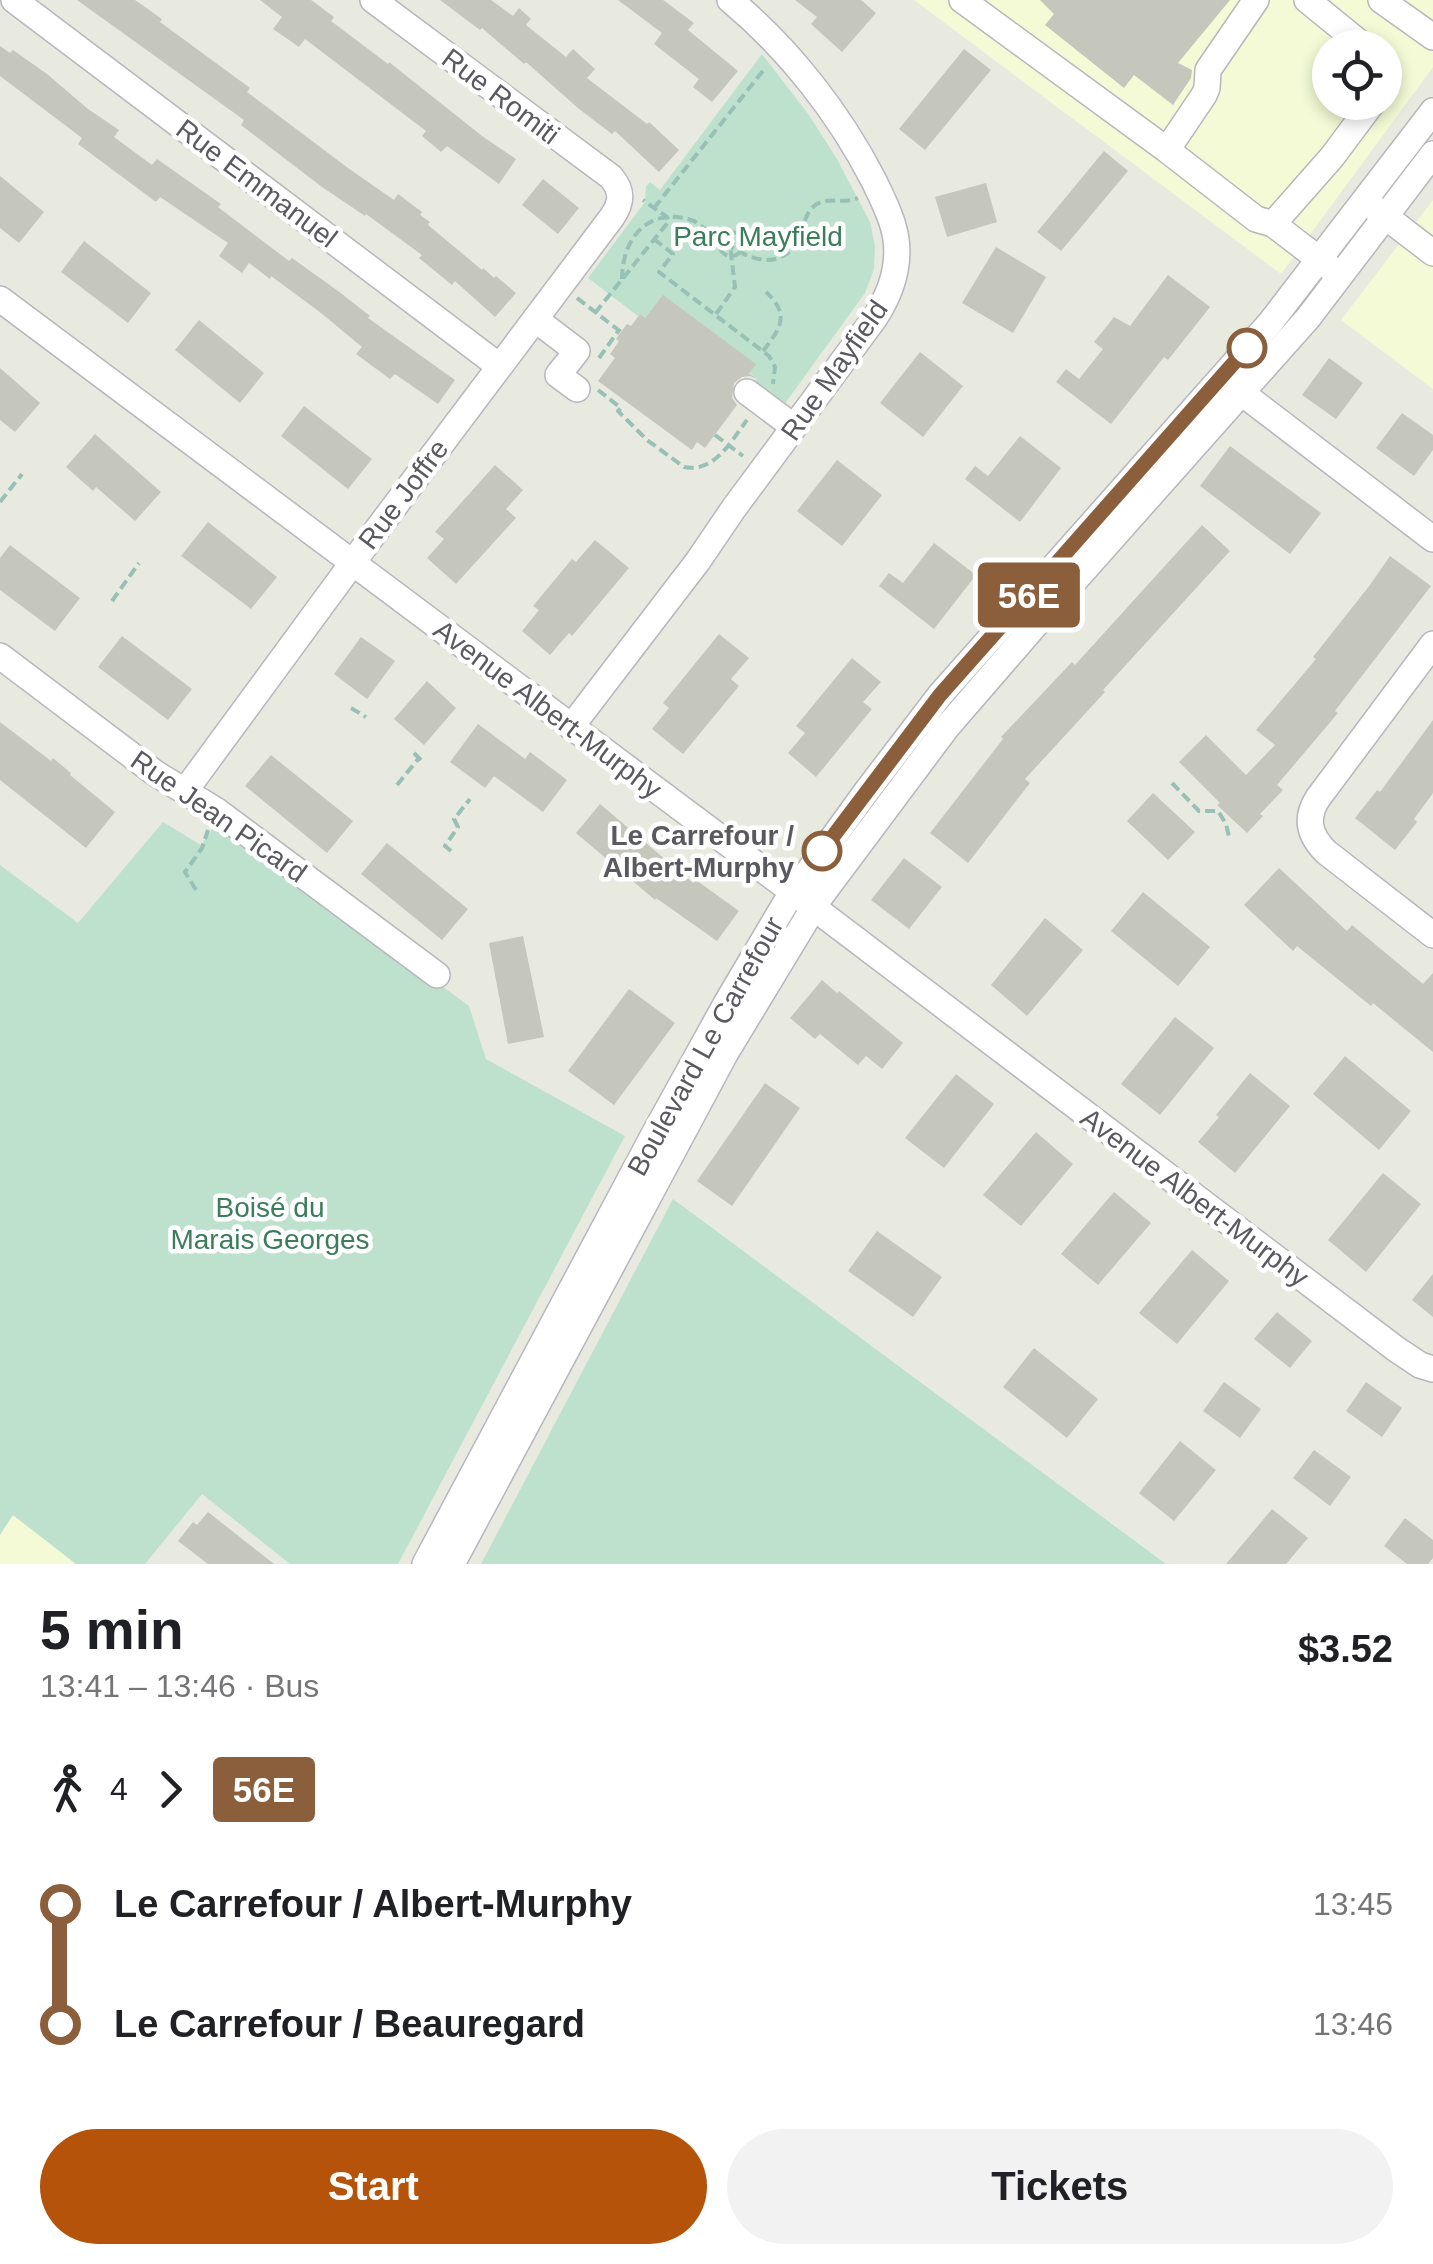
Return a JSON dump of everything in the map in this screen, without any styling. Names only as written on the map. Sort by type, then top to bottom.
[{"type":"street","name":"Rue Emmanuel","points":[[14,0],[499,366]]},
{"type":"street","name":"Rue Romiti","points":[[373,0],[611,177],[632,199]]},
{"type":"street","name":"Rue Mayfield","points":[[571,727],[698,561],[883,306],[893,281],[896,242],[890,215],[846,131],[784,53],[730,0]]},
{"type":"street","points":[[962,0],[1256,219],[1273,224],[1330,269]]},
{"type":"street","points":[[1166,150],[1208,88],[1208,70],[1256,0]]},
{"type":"street","points":[[1307,0],[1344,30]]},
{"type":"street","points":[[1381,0],[1433,37]]},
{"type":"street","name":"Boulevard Le Carrefour","points":[[425,1564],[459,1526],[759,995],[803,900],[1330,269],[1376,209],[1433,111]]},
{"type":"street","points":[[1273,224],[1360,120]]},
{"type":"street","name":"Boulevard Le Carrefour","points":[[1376,209],[1433,154]]},
{"type":"street","name":"Rue Joffre","points":[[185,791],[499,366],[612,217],[632,199]]},
{"type":"street","points":[[1376,209],[1433,252]]},
{"type":"street","name":"Avenue Albert-Murphy","points":[[0,298],[1363,1325],[1406,1357],[1433,1369]]},
{"type":"street","points":[[535,319],[576,351],[558,374],[586,389]]},
{"type":"street","points":[[1232,386],[1433,539]]},
{"type":"street","points":[[757,397],[794,427]]},
{"type":"street","points":[[1433,644],[1318,798],[1310,816],[1311,831],[1326,852],[1433,935]]},
{"type":"street","name":"Rue Jean Picard","points":[[0,656],[438,975]]},
{"type":"street","name":"Boulevard Le Carrefour","points":[[452,1564],[459,1526]]},
{"type":"path","points":[[654,208],[772,62]]},
{"type":"path","points":[[622,279],[623,258],[630,242],[644,227],[667,217],[694,221],[757,260],[774,259],[785,257],[796,244],[806,216],[817,204],[860,198]]},
{"type":"path","points":[[632,199],[667,217]]},
{"type":"path","points":[[595,312],[668,221],[667,217]]},
{"type":"path","points":[[730,232],[738,234],[744,242],[740,252],[725,254],[720,250],[720,238],[730,232]]},
{"type":"path","points":[[586,389],[620,408],[618,412],[647,440],[684,468],[697,469],[711,463],[728,444],[757,397],[774,381],[775,367],[764,351],[660,272],[673,254],[654,238]]},
{"type":"path","points":[[715,315],[735,287],[730,245]]},
{"type":"path","points":[[764,351],[779,330],[781,317],[778,305],[766,292]]},
{"type":"path","points":[[573,295],[620,331],[595,364]]},
{"type":"path","points":[[715,435],[748,459]]},
{"type":"path","points":[[0,502],[22,474]]},
{"type":"path","points":[[112,600],[139,563]]},
{"type":"path","points":[[351,708],[366,716]]},
{"type":"path","points":[[397,785],[419,758]]},
{"type":"path","points":[[1172,783],[1199,811],[1218,811],[1229,837]]},
{"type":"path","points":[[452,851],[445,846],[458,827],[454,819],[470,799]]},
{"type":"path","points":[[196,890],[185,872],[202,848],[208,830]]},
{"type":"shaded area","points":[[914,0],[1433,0],[1433,67],[1402,109],[1402,30],[1312,30],[1312,120],[1394,120],[1281,274]]},
{"type":"shaded area","points":[[1433,200],[1433,389],[1341,320]]},
{"type":"shaded area","points":[[12,1514],[76,1564],[0,1564],[0,1535]]},
{"type":"green space","name":"Parc Mayfield","points":[[762,54],[837,159],[870,222],[875,246],[874,269],[865,293],[781,409],[751,386],[757,379],[663,296],[645,318],[588,278],[645,202],[646,186],[650,182],[660,190]]},
{"type":"green space","name":"Boisé du Marais Georges","points":[[218,821],[469,1006],[486,1059],[625,1136],[398,1564],[290,1564],[202,1494],[145,1564],[76,1564],[13,1515],[0,1535],[0,865],[78,923],[163,822],[201,845]]},
{"type":"green space","points":[[673,1199],[1166,1564],[481,1564]]},
{"type":"building","points":[[77,0],[135,0],[348,168],[394,200],[398,194],[422,212],[420,215],[430,222],[428,225],[516,293],[495,317],[455,281],[452,285],[419,258],[422,255],[322,187],[241,125],[244,120]]},
{"type":"building","points":[[260,0],[311,0],[334,17],[331,21],[516,159],[499,184],[447,146],[441,152],[422,136],[426,131],[305,39],[299,47],[273,29],[282,17]]},
{"type":"building","points":[[440,0],[491,0],[513,16],[519,8],[531,19],[526,25],[566,57],[573,49],[595,69],[587,78],[649,122],[679,150],[659,172],[615,131],[612,134],[526,62]]},
{"type":"building","points":[[618,0],[663,0],[694,23],[688,30],[738,71],[712,102],[693,87],[699,79],[654,44],[662,33]]},
{"type":"building","points":[[795,0],[861,0],[876,13],[842,52],[811,24],[817,17]]},
{"type":"building","points":[[1040,0],[1230,0],[1178,63],[1192,70],[1173,105],[1134,75],[1124,88],[1045,25],[1054,14]]},
{"type":"building","points":[[0,46],[10,53],[13,50],[47,74],[119,130],[114,137],[152,165],[157,159],[221,204],[218,207],[289,261],[292,258],[455,380],[438,404],[395,374],[390,379],[356,354],[362,347],[271,276],[270,279],[249,263],[242,273],[219,256],[228,243],[160,197],[156,202],[78,144],[82,138],[0,76]]},
{"type":"building","points":[[964,49],[991,70],[925,150],[899,129]]},
{"type":"building","points":[[1104,151],[1128,171],[1061,251],[1037,232]]},
{"type":"building","points":[[0,176],[44,212],[19,243],[0,228]]},
{"type":"building","points":[[543,179],[579,208],[558,234],[522,205]]},
{"type":"building","points":[[986,183],[997,222],[947,237],[935,197]]},
{"type":"building","points":[[84,241],[151,293],[128,323],[61,272]]},
{"type":"building","points":[[996,247],[1046,277],[1013,333],[962,303]]},
{"type":"building","points":[[1168,275],[1210,307],[1111,424],[1056,382],[1066,369],[1079,379],[1103,349],[1094,342],[1114,317],[1130,326]]},
{"type":"building","points":[[663,295],[756,364],[749,373],[757,379],[742,377],[734,383],[732,398],[737,405],[705,448],[697,442],[692,450],[598,381],[615,358],[610,354],[627,324],[631,326],[640,314],[645,318]]},
{"type":"building","points":[[199,320],[264,373],[240,403],[175,350]]},
{"type":"building","points":[[920,352],[963,386],[923,437],[880,403]]},
{"type":"building","points":[[1329,358],[1363,383],[1336,419],[1302,395]]},
{"type":"building","points":[[0,368],[40,403],[15,432],[0,420]]},
{"type":"building","points":[[304,406],[372,459],[348,489],[281,436]]},
{"type":"building","points":[[1402,413],[1433,435],[1433,450],[1414,476],[1376,448]]},
{"type":"building","points":[[95,434],[161,492],[135,521],[66,467]]},
{"type":"building","points":[[1020,436],[1061,468],[1020,522],[965,479],[975,466],[988,476]]},
{"type":"building","points":[[1230,446],[1321,513],[1290,554],[1200,486]]},
{"type":"building","points":[[837,460],[882,495],[842,546],[797,511]]},
{"type":"building","points":[[495,465],[523,490],[506,509],[516,518],[456,584],[427,558],[444,539],[435,532]]},
{"type":"building","points":[[208,522],[277,577],[251,609],[181,556]]},
{"type":"building","points":[[1202,525],[1230,551],[1025,779],[1030,783],[968,863],[930,833],[1001,737],[1072,662],[1075,665]]},
{"type":"building","points":[[595,540],[629,568],[572,636],[569,633],[550,655],[522,631],[539,610],[533,606],[572,559],[576,562]]},
{"type":"building","points":[[934,543],[976,575],[934,629],[879,586],[889,573],[903,583]]},
{"type":"building","points":[[10,545],[80,598],[55,631],[0,590],[0,558]]},
{"type":"building","points":[[1390,556],[1431,586],[1335,711],[1338,713],[1277,785],[1283,790],[1247,833],[1179,762],[1206,735],[1246,775],[1275,745],[1256,730],[1316,659],[1313,657]]},
{"type":"building","points":[[719,634],[749,658],[731,679],[739,686],[683,754],[652,729],[669,708],[663,703]]},
{"type":"building","points":[[122,636],[192,689],[168,720],[98,667]]},
{"type":"building","points":[[361,637],[395,661],[367,699],[334,674]]},
{"type":"building","points":[[852,658],[881,682],[863,702],[872,709],[816,777],[788,753],[805,733],[796,726]]},
{"type":"building","points":[[427,681],[456,708],[424,745],[394,719]]},
{"type":"building","points":[[1433,720],[1433,793],[1395,850],[1355,818],[1377,790],[1380,792]]},
{"type":"building","points":[[0,722],[51,761],[53,758],[115,812],[86,848],[0,780]]},
{"type":"building","points":[[478,724],[525,759],[530,752],[567,780],[543,812],[494,776],[485,788],[450,762]]},
{"type":"building","points":[[271,755],[353,821],[327,853],[245,786]]},
{"type":"building","points":[[1153,793],[1195,832],[1168,860],[1127,821]]},
{"type":"building","points":[[600,804],[693,883],[696,880],[739,911],[717,941],[655,900],[576,833]]},
{"type":"building","points":[[387,843],[468,909],[442,940],[361,874]]},
{"type":"building","points":[[904,858],[942,887],[909,929],[871,900]]},
{"type":"building","points":[[1279,868],[1347,931],[1352,925],[1423,984],[1433,973],[1433,1052],[1297,946],[1293,951],[1244,905]]},
{"type":"building","points":[[1143,892],[1210,947],[1178,986],[1111,931]]},
{"type":"building","points":[[1045,918],[1083,950],[1027,1016],[991,985]]},
{"type":"building","points":[[523,936],[544,1037],[508,1044],[489,943]]},
{"type":"building","points":[[822,980],[903,1043],[882,1069],[866,1056],[858,1065],[820,1034],[815,1039],[790,1018]]},
{"type":"building","points":[[629,989],[675,1023],[614,1105],[568,1071]]},
{"type":"building","points":[[1175,1017],[1214,1048],[1160,1115],[1121,1084]]},
{"type":"building","points":[[1345,1056],[1411,1111],[1379,1150],[1313,1094]]},
{"type":"building","points":[[1250,1073],[1290,1106],[1235,1173],[1198,1142]]},
{"type":"building","points":[[956,1074],[994,1104],[944,1168],[905,1138]]},
{"type":"building","points":[[765,1083],[800,1108],[732,1206],[697,1181]]},
{"type":"building","points":[[1036,1132],[1073,1164],[1021,1226],[983,1195]]},
{"type":"building","points":[[1383,1173],[1421,1204],[1366,1272],[1328,1240]]},
{"type":"building","points":[[1114,1192],[1151,1223],[1098,1285],[1061,1254]]},
{"type":"building","points":[[877,1231],[942,1277],[913,1317],[848,1271]]},
{"type":"building","points":[[1192,1250],[1229,1281],[1177,1344],[1139,1313]]},
{"type":"building","points":[[1433,1274],[1433,1317],[1412,1300]]},
{"type":"building","points":[[1277,1312],[1312,1341],[1290,1368],[1254,1339]]},
{"type":"building","points":[[1034,1348],[1098,1399],[1067,1438],[1003,1387]]},
{"type":"building","points":[[1224,1382],[1261,1409],[1240,1438],[1203,1411]]},
{"type":"building","points":[[1366,1382],[1402,1408],[1382,1437],[1346,1411]]},
{"type":"building","points":[[1180,1441],[1216,1470],[1174,1521],[1139,1493]]},
{"type":"building","points":[[1314,1450],[1351,1477],[1330,1506],[1293,1478]]},
{"type":"building","points":[[1272,1509],[1308,1538],[1286,1564],[1226,1564]]},
{"type":"building","points":[[208,1512],[274,1564],[208,1564],[178,1541],[193,1522],[197,1525]]},
{"type":"building","points":[[1405,1518],[1433,1540],[1433,1558],[1428,1564],[1407,1564],[1384,1546]]},
{"type":"bus line","name":"56E","points":[[822,851],[940,695],[1247,348]]},
{"type":"place","name":"Le Carrefour / Albert-Murphy","points":[[822,851]]}]
